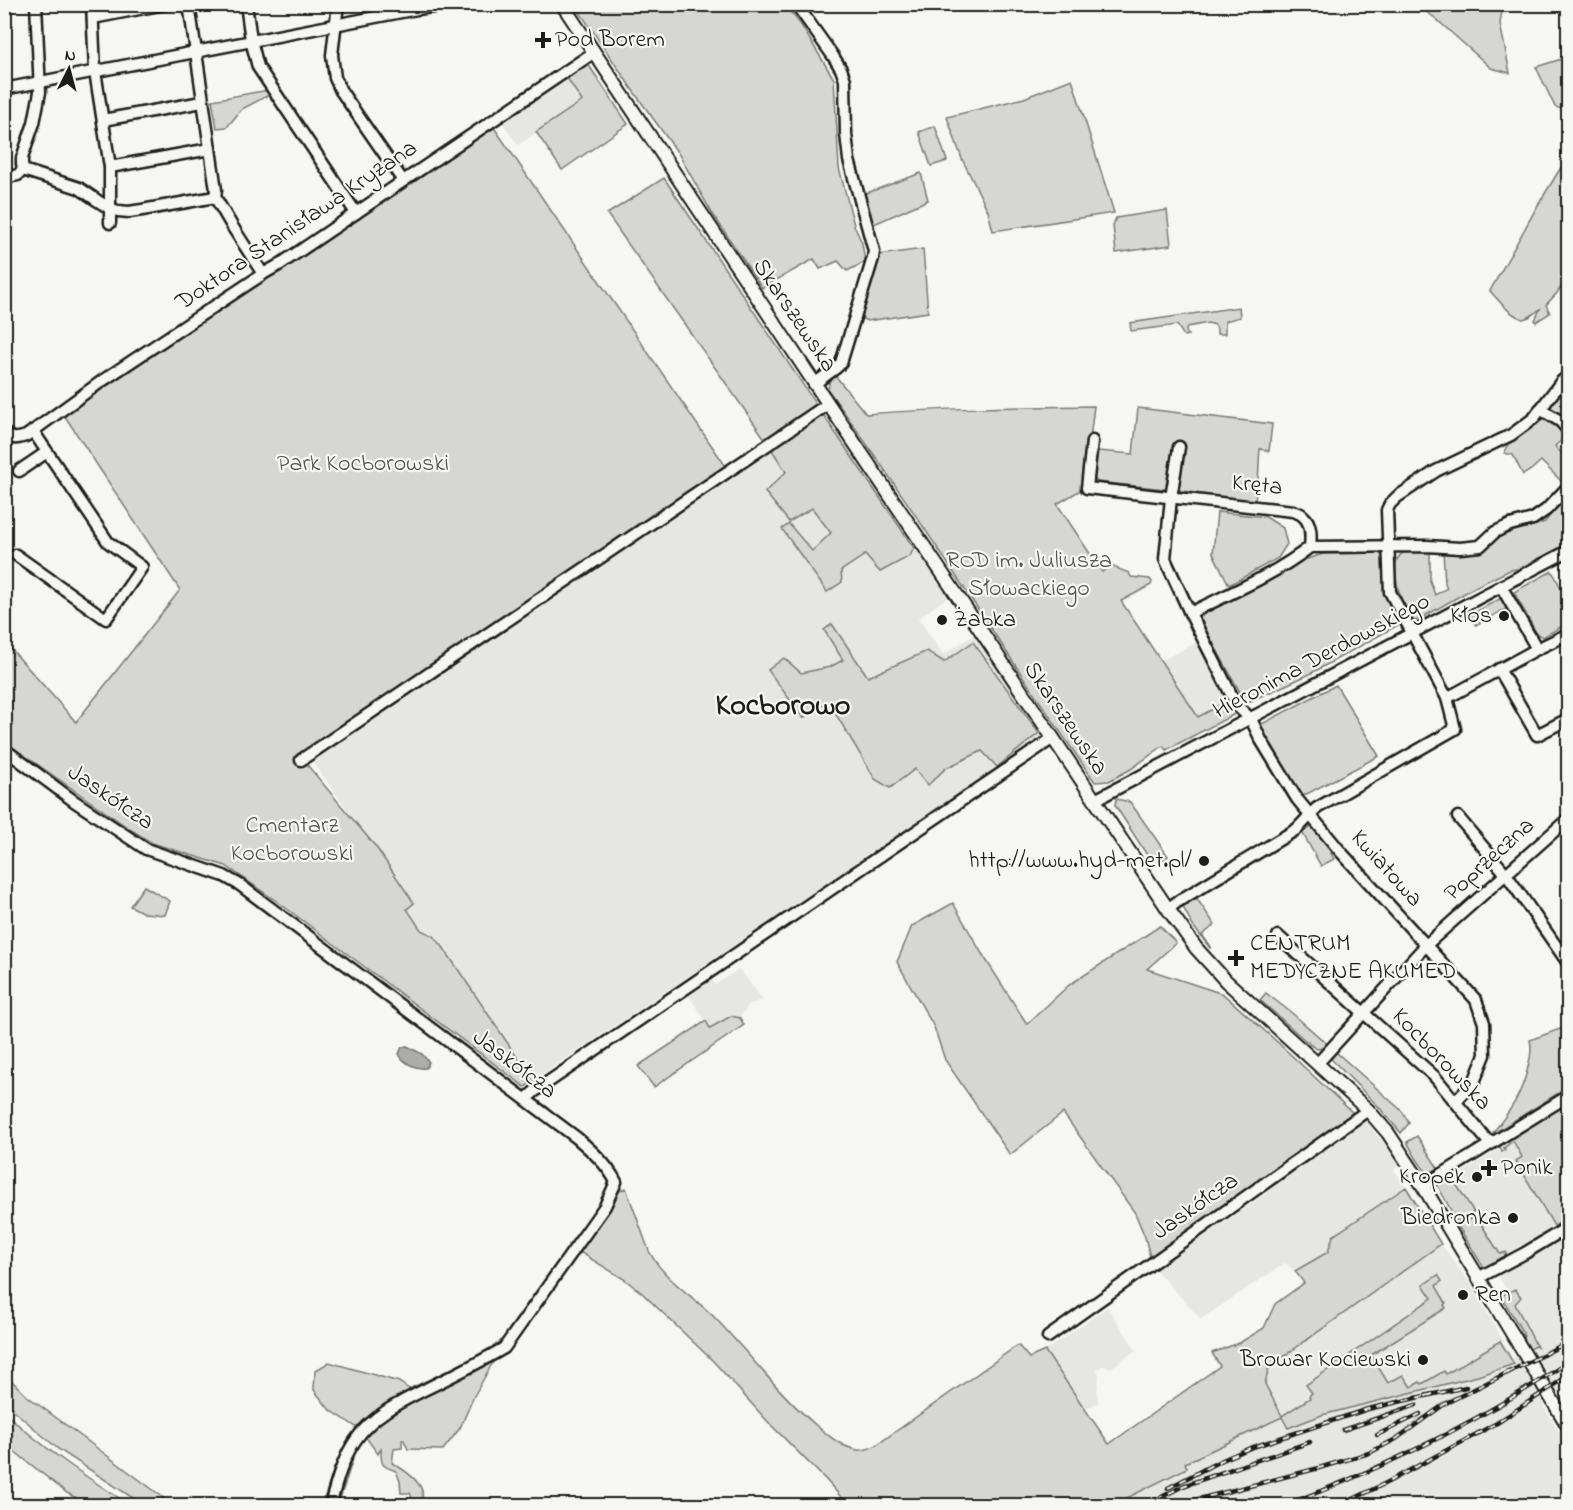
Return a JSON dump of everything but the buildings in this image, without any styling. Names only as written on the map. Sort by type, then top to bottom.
[{"type":"main road","name":"Skarszewska","points":[[562,4],[814,384],[1168,909],[1196,948],[1226,981],[1368,1110],[1388,1132],[1568,1424]]},
{"type":"street","points":[[24,170],[22,158],[38,110],[40,82],[36,4]]},
{"type":"street","points":[[92,4],[96,71],[110,167],[110,223]]},
{"type":"street","points":[[93,18],[165,4]]},
{"type":"street","points":[[189,4],[216,190],[215,197],[263,274]]},
{"type":"street","points":[[246,4],[251,40],[258,67],[356,213]]},
{"type":"street","points":[[338,4],[332,55],[335,78],[341,91],[403,181]]},
{"type":"street","points":[[4,89],[251,40],[455,4]]},
{"type":"street","points":[[796,4],[833,56],[845,80],[849,160],[873,251],[873,258],[841,363],[814,384]]},
{"type":"street","name":"Doktora Stanisława Kryzana","points":[[30,433],[102,381],[279,265],[593,53]]},
{"type":"street","points":[[103,120],[202,102]]},
{"type":"street","points":[[110,167],[210,149]]},
{"type":"street","points":[[4,178],[18,175],[24,170]]},
{"type":"street","points":[[24,170],[79,188],[118,211],[129,212],[215,197]]},
{"type":"street","points":[[1168,909],[1297,829],[1317,808],[1455,729],[1447,698],[1390,592],[1387,510],[1390,504],[1406,490],[1436,471],[1511,435],[1534,418],[1561,382],[1569,376]]},
{"type":"street","points":[[301,760],[828,404]]},
{"type":"street","points":[[1540,410],[1560,421],[1569,430]]},
{"type":"street","points":[[4,432],[18,439],[30,433],[47,452],[108,542],[142,567],[106,619],[16,555]]},
{"type":"street","name":"Kręta","points":[[1092,441],[1087,488],[1293,511],[1303,516],[1309,525],[1310,547]]},
{"type":"street","points":[[1179,447],[1171,498],[1166,559],[1190,613],[1237,706],[1251,718]]},
{"type":"street","points":[[19,471],[47,452]]},
{"type":"street","points":[[1190,613],[1258,580],[1295,559],[1310,547],[1460,548],[1480,546],[1495,532],[1533,519],[1546,510],[1569,487]]},
{"type":"street","name":"Hieronima Derdowskiego","points":[[1095,800],[1569,551]]},
{"type":"street","points":[[1501,586],[1537,649]]},
{"type":"street","points":[[1447,698],[1569,634]]},
{"type":"street","points":[[1499,669],[1537,735],[1569,719]]},
{"type":"street","name":"Kwiatowa","points":[[1251,718],[1261,740],[1296,799],[1340,851],[1476,1000],[1484,1023],[1485,1055],[1474,1082],[1456,1101]]},
{"type":"street","points":[[526,1099],[535,1090],[1053,738]]},
{"type":"street","name":"Jaskółcza","points":[[4,749],[146,849],[224,876],[240,885],[526,1099],[598,1156],[613,1175],[615,1186],[595,1220],[504,1348],[403,1401],[376,1418],[365,1428],[349,1451],[330,1506]]},
{"type":"street","points":[[1458,817],[1506,874],[1569,963]]},
{"type":"street","name":"Poprzeczna","points":[[1317,1064],[1426,945],[1569,819]]},
{"type":"street","name":"Kocborowska","points":[[1278,936],[1435,1077],[1486,1139],[1492,1143]]},
{"type":"street","points":[[1423,1186],[1569,1096]]},
{"type":"street","name":"Jaskółcza","points":[[1048,1337],[1368,1110]]},
{"type":"street","points":[[1478,1278],[1569,1227]]},
{"type":"shaded area","points":[[567,78],[582,101],[518,145],[502,122]]},
{"type":"shaded area","points":[[826,410],[950,596],[918,618],[943,654],[976,634],[1044,736],[533,1081],[443,947],[434,936],[421,930],[406,909],[414,903],[310,758]]},
{"type":"shaded area","points":[[1197,642],[1228,701],[1198,717],[1161,661]]},
{"type":"shaded area","points":[[739,969],[763,1000],[749,1004],[740,1018],[730,1016],[710,1028],[689,996],[711,979],[715,985]]},
{"type":"shaded area","points":[[407,1046],[422,1054],[429,1062],[426,1068],[418,1068],[401,1058],[399,1054],[402,1047]]},
{"type":"shaded area","points":[[1361,1119],[1366,1121],[1400,1164],[1394,1170],[1406,1187],[1333,1235],[1328,1252],[1295,1271],[1285,1263],[1201,1319],[1153,1267],[1243,1210],[1333,1143]]},
{"type":"shaded area","points":[[1512,1141],[1522,1157],[1516,1161],[1554,1226],[1492,1263],[1448,1181]]},
{"type":"shaded area","points":[[1568,1235],[1568,1388],[1543,1406],[1568,1445],[1568,1505],[1115,1506],[1186,1468],[1185,1463],[1282,1417],[1265,1384],[1269,1367],[1441,1244],[1471,1284],[1513,1358],[1536,1346],[1499,1276]]},
{"type":"shaded area","points":[[1107,1307],[1136,1350],[1111,1368],[1102,1366],[1097,1369],[1099,1375],[1098,1402],[1085,1410],[1045,1351]]},
{"type":"green space","points":[[582,4],[785,5],[801,25],[834,79],[839,168],[854,225],[862,243],[865,262],[847,271],[838,261],[820,269],[814,259],[762,288],[712,213],[678,153],[577,8]]},
{"type":"green space","points":[[1417,5],[1503,5],[1500,24],[1510,73],[1491,68]]},
{"type":"green space","points":[[1568,57],[1568,111],[1555,107],[1536,67]]},
{"type":"green space","points":[[588,64],[628,124],[562,170],[536,132],[582,101],[567,78]]},
{"type":"green space","points":[[1072,79],[1114,213],[993,231],[988,211],[962,159],[947,117],[1024,98]]},
{"type":"green space","points":[[269,90],[271,93],[269,95],[242,109],[227,127],[217,128],[212,100]]},
{"type":"green space","name":"Park Kocborowski","points":[[493,126],[727,468],[303,760],[376,847],[414,903],[407,909],[421,930],[434,936],[443,947],[533,1081],[525,1087],[282,905],[226,866],[152,843],[5,742],[4,641],[76,722],[180,590],[64,415]]},
{"type":"green space","points":[[935,126],[947,161],[931,166],[919,132]]},
{"type":"green space","points":[[1568,156],[1568,277],[1546,305],[1550,313],[1536,322],[1540,309],[1523,319],[1509,311],[1490,291]]},
{"type":"green space","points":[[921,173],[928,200],[872,225],[864,194]]},
{"type":"green space","points":[[664,178],[816,404],[765,439],[607,214]]},
{"type":"green space","points":[[1167,210],[1171,245],[1116,253],[1113,225],[1116,218]]},
{"type":"green space","points":[[923,249],[928,312],[867,321],[859,317],[879,255]]},
{"type":"green space","points":[[1239,307],[1240,317],[1225,321],[1225,334],[1217,334],[1215,325],[1208,323],[1187,327],[1188,335],[1184,336],[1177,325],[1131,331],[1130,323]]},
{"type":"green space","name":"ROD im. Juliusza Słowackiego","points":[[834,374],[866,414],[1008,407],[1094,406],[1084,488],[1057,504],[1102,572],[1111,566],[1129,573],[1131,577],[1150,579],[1152,582],[1151,585],[1121,601],[1198,717],[1228,701],[1235,714],[1166,750],[1163,746],[1131,769],[1109,781],[1095,782],[828,390],[830,377]]},
{"type":"green space","points":[[1568,379],[1568,424],[1558,413],[1548,407]]},
{"type":"green space","points":[[1138,408],[1272,424],[1269,451],[1260,449],[1258,483],[1254,502],[1185,491],[1097,482],[1093,477],[1098,451],[1133,454]]},
{"type":"green space","points":[[822,413],[914,548],[910,556],[880,572],[865,555],[841,571],[842,582],[827,592],[782,529],[789,524],[812,551],[831,533],[812,508],[789,522],[765,492],[786,472],[772,450]]},
{"type":"green space","points":[[1544,414],[1568,433],[1568,440],[1565,437],[1555,446],[1568,460],[1568,476],[1562,482],[1541,461],[1523,475],[1513,455],[1504,453],[1527,426]]},
{"type":"green space","points":[[1567,493],[1568,545],[1525,568],[1510,570],[1477,586],[1418,620],[1410,622],[1397,584],[1396,564],[1399,556],[1409,551],[1430,552],[1430,581],[1435,595],[1447,588],[1443,552],[1545,522]]},
{"type":"green space","points":[[1217,512],[1266,517],[1283,528],[1287,544],[1278,558],[1229,585],[1213,553]]},
{"type":"green space","points":[[1379,553],[1384,558],[1387,592],[1400,624],[1308,675],[1246,703],[1199,617],[1301,561],[1323,554]]},
{"type":"green space","points":[[1552,571],[1568,601],[1568,623],[1543,637],[1537,634],[1514,592]]},
{"type":"green space","points":[[1503,597],[1509,607],[1476,625],[1470,615]]},
{"type":"green space","points":[[832,624],[868,677],[927,651],[944,662],[973,642],[1039,733],[997,767],[982,751],[946,768],[928,785],[915,769],[890,788],[875,779],[831,706],[822,705],[803,718],[768,670],[784,658],[801,673],[830,667],[843,660],[824,630]]},
{"type":"green space","points":[[1336,685],[1379,756],[1301,797],[1260,725]]},
{"type":"green space","points":[[1116,799],[1130,802],[1168,856],[1154,866],[1115,805]]},
{"type":"green space","points":[[1312,827],[1322,833],[1335,850],[1331,853],[1334,859],[1321,866],[1302,832]]},
{"type":"green space","points":[[144,886],[170,901],[165,915],[144,913],[130,906]]},
{"type":"green space","points":[[1195,896],[1215,925],[1202,935],[1210,948],[1193,926],[1182,905]]},
{"type":"green space","points":[[953,903],[1027,1024],[1069,985],[1160,926],[1176,943],[1147,969],[1223,994],[1354,1114],[1150,1257],[1135,1213],[1063,1113],[1010,1155],[945,1060],[934,1027],[897,962],[912,926]]},
{"type":"green space","points":[[1266,993],[1326,1043],[1323,1048],[1317,1049],[1309,1044],[1260,1000]]},
{"type":"green space","points":[[731,1016],[740,1018],[744,1025],[654,1087],[638,1066],[706,1021],[710,1028]]},
{"type":"green space","points":[[1568,1026],[1568,1087],[1491,1135],[1510,1110],[1523,1084],[1530,1057],[1530,1040]]},
{"type":"green space","points":[[1336,1052],[1402,1111],[1409,1123],[1401,1133],[1377,1105],[1331,1059]]},
{"type":"green space","points":[[1568,1101],[1568,1218],[1554,1226],[1516,1161],[1522,1157],[1513,1141],[1502,1152],[1500,1147],[1502,1143]]},
{"type":"green space","points":[[1417,1136],[1438,1168],[1428,1172],[1419,1163],[1407,1142]]},
{"type":"green space","points":[[1453,1173],[1459,1178],[1454,1181],[1474,1212],[1457,1222],[1438,1186],[1445,1177]]},
{"type":"green space","points":[[1406,1187],[1441,1244],[1269,1367],[1265,1384],[1282,1416],[1310,1398],[1312,1393],[1306,1385],[1432,1298],[1423,1285],[1438,1275],[1442,1281],[1436,1286],[1446,1303],[1444,1305],[1446,1308],[1371,1355],[1388,1383],[1403,1375],[1411,1387],[1420,1382],[1422,1384],[1444,1371],[1446,1374],[1500,1341],[1514,1364],[1478,1376],[1322,1415],[1288,1428],[1282,1417],[1185,1463],[1187,1468],[1115,1505],[848,1505],[713,1361],[642,1293],[624,1279],[578,1251],[615,1193],[626,1188],[649,1251],[663,1271],[717,1320],[804,1415],[832,1438],[852,1449],[860,1450],[875,1446],[1018,1345],[1029,1358],[1045,1351],[1109,1444],[1220,1366],[1212,1353],[1241,1342],[1264,1328],[1275,1304],[1304,1283],[1295,1271],[1328,1252],[1333,1236]]},
{"type":"green space","points":[[1476,1216],[1500,1254],[1506,1252],[1504,1259],[1484,1268],[1458,1226]]},
{"type":"green space","points":[[1515,1289],[1521,1297],[1515,1304],[1537,1347],[1529,1350],[1523,1333],[1501,1296]]},
{"type":"green space","points":[[500,1346],[362,1429],[328,1505],[322,1505],[335,1466],[356,1427],[329,1409],[314,1390],[315,1371],[329,1362],[399,1382],[409,1389]]},
{"type":"green space","points":[[497,1355],[474,1396],[460,1428],[443,1450],[408,1449],[404,1440],[402,1440],[402,1448],[394,1449],[392,1463],[409,1474],[420,1486],[422,1505],[414,1503],[410,1493],[401,1493],[396,1471],[383,1464],[381,1449],[378,1454],[365,1436],[355,1453],[338,1505],[332,1506],[347,1460],[360,1437],[378,1420],[416,1396]]},
{"type":"green space","points":[[4,1373],[27,1396],[171,1505],[142,1504],[58,1449],[5,1403]]},
{"type":"green space","points":[[4,1412],[65,1462],[130,1505],[89,1505],[67,1493],[5,1444]]},
{"type":"railway","points":[[1507,1373],[1568,1342]]},
{"type":"railway","points":[[1282,1506],[1320,1492],[1429,1443],[1500,1405],[1568,1362]]},
{"type":"railway","points":[[1195,1500],[1369,1453],[1396,1439],[1446,1403],[1513,1370]]},
{"type":"railway","points":[[1339,1506],[1497,1423],[1568,1376]]},
{"type":"railway","points":[[1425,1396],[1466,1387]]},
{"type":"railway","points":[[1168,1488],[1250,1448],[1368,1409],[1433,1394]]},
{"type":"railway","points":[[1343,1430],[1416,1405]]},
{"type":"railway","points":[[1377,1435],[1420,1414]]},
{"type":"railway","points":[[1144,1506],[1183,1486],[1310,1442]]},
{"type":"place","name":"Pod Borem","points":[[543,40]]},
{"type":"place","name":"Kłos","points":[[1504,616]]},
{"type":"place","name":"Żabka","points":[[942,620]]},
{"type":"place","name":"http://www.hyd-met.pl/","points":[[1204,861]]},
{"type":"place","name":"CENTRUM MEDYCZNE AKUMED","points":[[1236,958]]},
{"type":"place","name":"Ponik","points":[[1489,1168]]},
{"type":"place","name":"Kropek","points":[[1477,1177]]},
{"type":"place","name":"Biedronka","points":[[1513,1218]]},
{"type":"place","name":"Ren","points":[[1463,1295]]},
{"type":"place","name":"Browar Kociewski","points":[[1423,1360]]},
{"type":"district","name":"Kocborowo","points":[[783,707]]},
{"type":"park label","name":"Cmentarz Kocborowski","points":[[292,840]]}]
